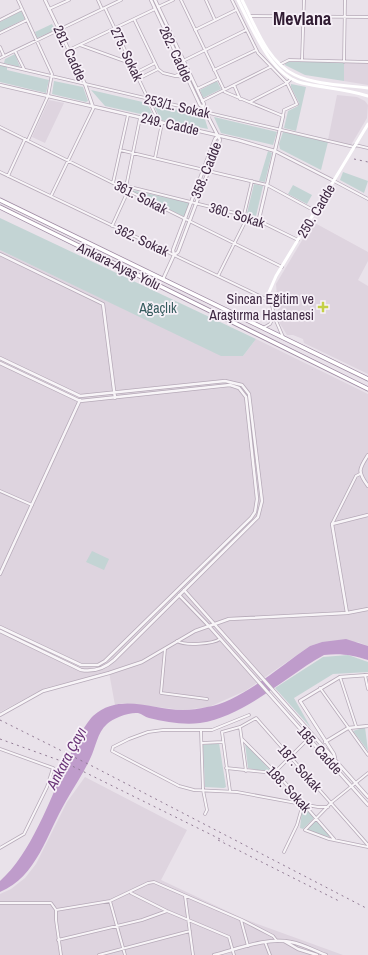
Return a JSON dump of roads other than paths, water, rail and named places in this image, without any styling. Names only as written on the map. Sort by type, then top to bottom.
[{"type":"highway","name":"Ankara-Ayaş Yolu","points":[[0,200],[368,379]]},
{"type":"highway","name":"Ankara-Ayaş Yolu","points":[[0,207],[368,389]]},
{"type":"main road","points":[[238,0],[265,52],[291,79],[368,96]]},
{"type":"main road","points":[[242,0],[266,47],[281,64],[294,74],[327,83],[368,88]]},
{"type":"main road","points":[[291,79],[294,74]]},
{"type":"main road","name":"250. Cadde","points":[[266,299],[282,267],[368,124]]},
{"type":"street","points":[[18,0],[52,70],[48,96],[28,140]]},
{"type":"street","name":"281. Cadde","points":[[45,0],[85,84],[94,107]]},
{"type":"street","points":[[49,9],[68,0]]},
{"type":"street","name":"275. Sokak","points":[[98,0],[114,28],[135,73],[161,122]]},
{"type":"street","points":[[0,58],[121,0]]},
{"type":"street","name":"262. Cadde","points":[[151,0],[184,61],[202,101],[203,107]]},
{"type":"street","name":"262. Cadde","points":[[155,0],[156,8],[184,72],[200,105],[206,112],[218,136]]},
{"type":"street","points":[[69,50],[173,0]]},
{"type":"street","points":[[181,0],[224,90],[240,99],[283,116]]},
{"type":"street","points":[[206,0],[216,20]]},
{"type":"street","points":[[232,0],[256,50],[270,67],[287,83],[297,104],[284,110],[259,219]]},
{"type":"street","points":[[302,60],[304,0]]},
{"type":"street","points":[[344,62],[345,0]]},
{"type":"street","points":[[0,20],[22,9]]},
{"type":"street","points":[[195,30],[236,10]]},
{"type":"street","points":[[251,16],[368,17]]},
{"type":"street","points":[[134,19],[158,69],[162,73],[187,77]]},
{"type":"street","points":[[0,33],[28,20]]},
{"type":"street","points":[[184,61],[246,30]]},
{"type":"street","points":[[80,45],[131,63]]},
{"type":"street","points":[[0,47],[4,56]]},
{"type":"street","points":[[214,70],[256,50]]},
{"type":"street","points":[[15,51],[24,70]]},
{"type":"street","points":[[281,64],[288,60],[368,62]]},
{"type":"street","points":[[135,73],[155,63]]},
{"type":"street","name":"253/1. Sokak","points":[[0,64],[280,130],[368,148]]},
{"type":"street","points":[[202,101],[270,67]]},
{"type":"street","points":[[138,79],[158,69]]},
{"type":"street","points":[[174,76],[184,72]]},
{"type":"street","points":[[197,89],[218,79]]},
{"type":"street","points":[[250,102],[287,83],[291,79]]},
{"type":"street","name":"249. Cadde","points":[[0,85],[161,122],[275,151],[334,181]]},
{"type":"street","points":[[234,85],[240,99]]},
{"type":"street","points":[[51,196],[94,107]]},
{"type":"street","points":[[113,183],[128,115]]},
{"type":"street","points":[[126,188],[140,118]]},
{"type":"street","points":[[155,158],[161,122]]},
{"type":"street","name":"361. Sokak","points":[[0,126],[282,267]]},
{"type":"street","name":"358. Cadde","points":[[163,279],[174,255],[174,250],[215,139],[218,136]]},
{"type":"street","name":"358. Cadde","points":[[174,255],[178,252],[209,171],[220,140],[218,136]]},
{"type":"street","points":[[8,176],[25,138]]},
{"type":"street","points":[[120,150],[267,185],[315,211]]},
{"type":"street","name":"362. Sokak","points":[[0,172],[266,299]]},
{"type":"street","points":[[244,215],[252,181]]},
{"type":"street","points":[[334,181],[368,199]]},
{"type":"street","name":"360. Sokak","points":[[126,188],[193,202],[259,219],[298,240]]},
{"type":"street","points":[[112,226],[128,191]]},
{"type":"street","points":[[218,276],[248,216]]},
{"type":"street","points":[[0,254],[103,304],[115,398]]},
{"type":"street","points":[[266,299],[272,305],[274,316],[283,338]]},
{"type":"street","points":[[263,328],[270,324],[274,316]]},
{"type":"street","points":[[0,358],[80,396],[225,381],[242,385],[249,394],[262,501],[260,510],[252,523],[114,660],[101,669],[88,671],[81,670],[0,631]]},
{"type":"street","points":[[0,363],[80,401],[230,385],[239,388],[246,397],[257,499],[255,512],[251,518],[105,661],[98,665],[90,666],[81,664],[0,627]]},
{"type":"street","points":[[0,574],[80,401],[80,396]]},
{"type":"street","points":[[368,455],[360,467],[360,474],[368,486]]},
{"type":"street","points":[[347,612],[332,524],[356,476],[360,474]]},
{"type":"street","points":[[0,491],[32,505]]},
{"type":"street","points":[[332,524],[368,515]]},
{"type":"street","name":"185. Cadde","points":[[184,590],[368,797]]},
{"type":"street","name":"185. Cadde","points":[[179,595],[272,696],[368,805]]},
{"type":"street","points":[[0,715],[43,691],[109,673],[142,662],[177,641],[208,625],[229,619],[245,617],[347,612],[368,609]]},
{"type":"street","points":[[177,641],[183,644],[213,642],[220,639]]},
{"type":"street","points":[[164,649],[161,693],[207,699]]},
{"type":"street","points":[[335,759],[334,754],[300,701],[340,677],[366,675],[368,689]]},
{"type":"street","points":[[340,677],[356,726]]},
{"type":"street","points":[[320,688],[368,754]]},
{"type":"street","points":[[249,715],[212,730],[163,730],[148,732],[124,741],[114,747],[112,751],[178,786],[230,792],[303,804],[318,808],[328,807]]},
{"type":"street","name":"187. Sokak","points":[[223,742],[222,732],[240,727],[256,718],[332,802],[368,846]]},
{"type":"street","points":[[321,745],[348,728],[368,726]]},
{"type":"street","points":[[240,727],[246,771]]},
{"type":"street","points":[[202,731],[203,790],[207,810],[205,814]]},
{"type":"street","points":[[226,768],[274,773],[309,738]]},
{"type":"street","name":"188. Sokak","points":[[242,739],[336,840]]},
{"type":"street","points":[[202,743],[223,742],[230,792]]},
{"type":"street","points":[[0,749],[53,768],[47,787],[24,834],[0,848]]},
{"type":"street","points":[[368,773],[332,802],[305,830],[336,840],[368,846]]},
{"type":"street","points":[[284,852],[297,824],[303,804]]},
{"type":"street","points":[[56,910],[110,901],[154,882],[241,920],[274,936],[277,941]]},
{"type":"street","points":[[131,893],[167,911],[229,937],[234,955]]},
{"type":"street","points":[[185,896],[193,955]]},
{"type":"street","points":[[110,901],[125,955]]},
{"type":"street","points":[[0,903],[17,904],[49,902],[56,910],[60,955]]},
{"type":"street","points":[[58,940],[142,920],[167,911]]},
{"type":"street","points":[[241,920],[248,946]]},
{"type":"street","points":[[99,955],[190,931]]},
{"type":"street","points":[[214,955],[265,942],[277,941],[292,942],[326,955]]},
{"type":"street","points":[[284,941],[317,955]]},
{"type":"street","points":[[265,942],[270,955]]},
{"type":"railway","points":[[354,159],[368,162]]},
{"type":"railway","points":[[0,720],[368,909]]},
{"type":"railway","points":[[0,739],[64,762],[224,841]]},
{"type":"railway","points":[[218,840],[341,902]]},
{"type":"place","name":"Sincan Eğitim ve Araştırma Hastanesi","points":[[323,307]]},
{"type":"district","name":"Mevlana","points":[[302,18]]},
{"type":"park label","name":"Ağaçlık","points":[[158,308]]},
{"type":"water label","name":"Ankara Çayı","points":[[66,758]]}]
